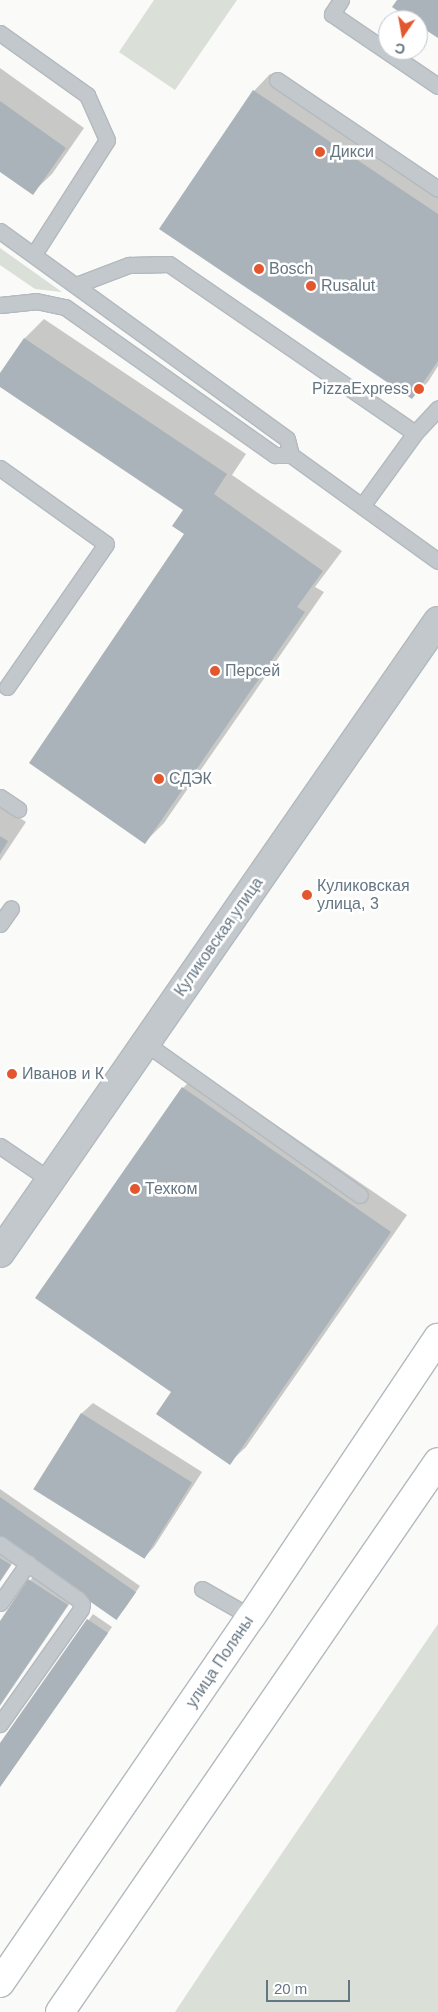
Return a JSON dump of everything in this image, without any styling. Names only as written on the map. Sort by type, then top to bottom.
[{"type":"main road","name":"улица Поляны","points":[[0,1983],[251,1617],[438,1338]]},
{"type":"main road","points":[[60,2012],[438,1462]]},
{"type":"street","name":"Куликовская улица","points":[[0,1253],[438,621]]},
{"type":"lane","points":[[341,0],[332,14],[438,86]]},
{"type":"lane","points":[[0,33],[87,95],[106,140],[34,254]]},
{"type":"lane","points":[[276,80],[438,190]]},
{"type":"lane","points":[[0,231],[287,440],[291,455]]},
{"type":"lane","points":[[76,285],[129,265],[169,264],[416,433]]},
{"type":"lane","points":[[0,305],[36,301],[65,307],[275,455],[291,455],[438,560]]},
{"type":"lane","points":[[362,506],[416,433],[438,408]]},
{"type":"lane","points":[[0,468],[106,544],[7,687]]},
{"type":"lane","points":[[0,797],[18,809]]},
{"type":"lane","points":[[0,924],[11,908]]},
{"type":"lane","points":[[146,1042],[360,1195]]},
{"type":"lane","points":[[0,1146],[50,1180]]},
{"type":"lane","points":[[0,1544],[78,1598],[82,1604],[81,1609],[0,1724]]},
{"type":"lane","points":[[0,1603],[28,1563]]},
{"type":"lane","points":[[202,1589],[251,1617]]},
{"type":"shaded area","points":[[154,0],[237,0],[175,90],[119,52]]},
{"type":"shaded area","points":[[0,248],[62,292],[35,289],[0,265]]},
{"type":"shaded area","points":[[438,1624],[438,2012],[175,2012],[216,1950]]},
{"type":"building","points":[[397,0],[438,0],[438,38],[428,32],[428,10],[396,10],[392,7]]},
{"type":"building","points":[[253,90],[438,214],[438,361],[412,399],[159,229]]},
{"type":"building","points":[[0,101],[66,148],[33,195],[0,172]]},
{"type":"building","points":[[24,338],[227,474],[214,494],[323,571],[297,607],[305,612],[145,844],[29,763],[184,534],[172,526],[183,510],[0,387],[0,373]]},
{"type":"building","points":[[0,836],[8,841],[0,854]]},
{"type":"building","points":[[182,1087],[391,1232],[230,1465],[156,1414],[171,1392],[35,1298]]},
{"type":"building","points":[[81,1413],[192,1482],[144,1559],[33,1489]]},
{"type":"building","points":[[0,1497],[136,1592],[116,1620],[0,1539]]},
{"type":"building","points":[[0,1558],[11,1565],[0,1581]]},
{"type":"building","points":[[28,1579],[68,1605],[0,1705],[0,1621]]},
{"type":"building","points":[[87,1619],[108,1633],[0,1787],[0,1743]]},
{"type":"place","name":"Дикси","points":[[320,152]]},
{"type":"place","name":"Bosch","points":[[259,269]]},
{"type":"place","name":"Rusalut","points":[[311,286]]},
{"type":"place","name":"PizzaExpress","points":[[419,389]]},
{"type":"place","name":"Персей","points":[[215,671]]},
{"type":"place","name":"СДЭК","points":[[159,779]]},
{"type":"place","name":"Куликовская улица, 3","points":[[307,895]]},
{"type":"place","name":"Иванов и К","points":[[12,1074]]},
{"type":"place","name":"Техком","points":[[135,1189]]}]
